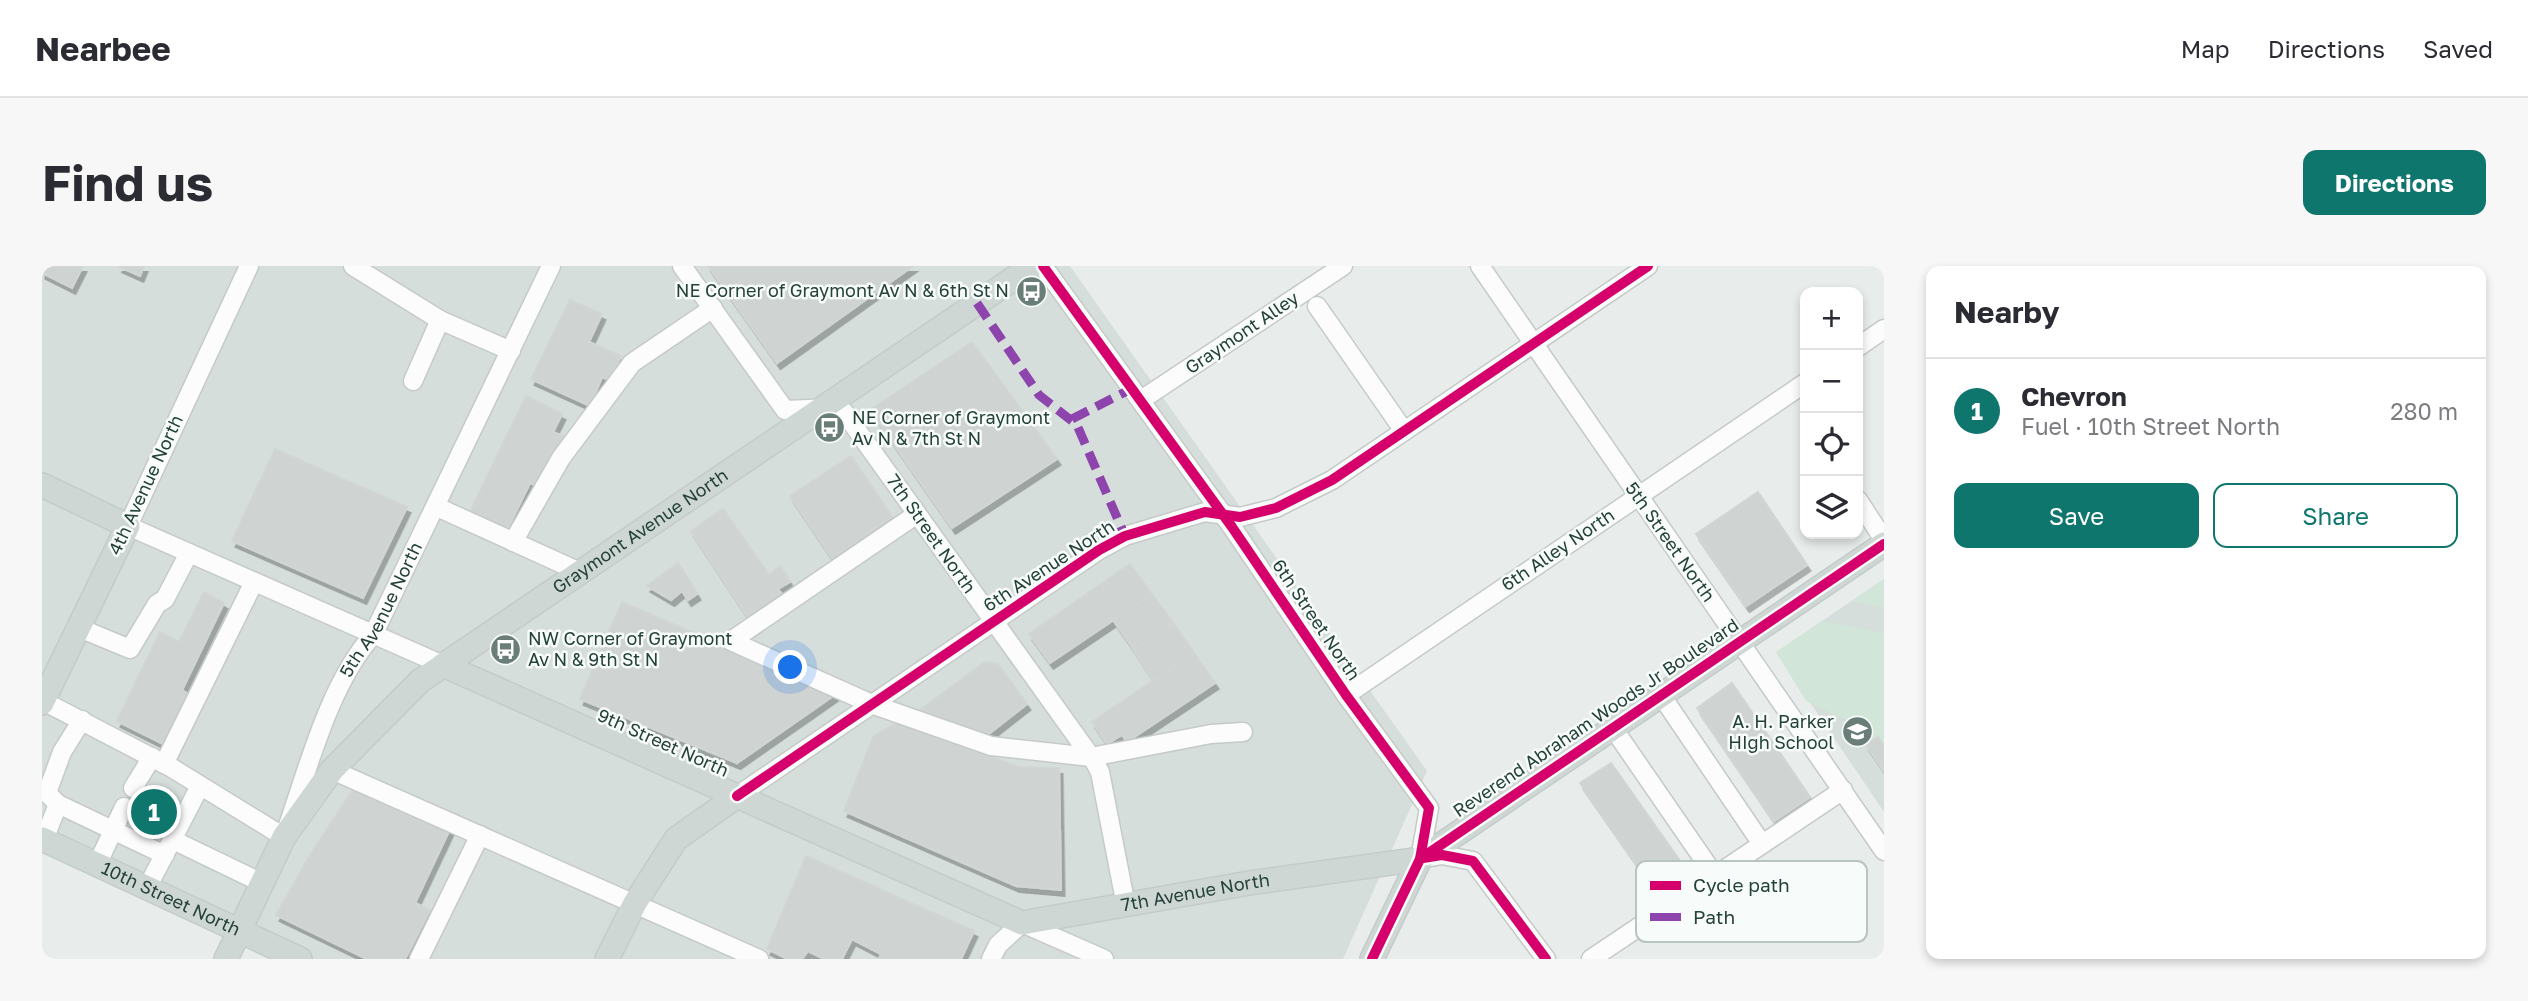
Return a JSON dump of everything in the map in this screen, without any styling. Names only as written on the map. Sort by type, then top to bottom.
[{"type":"main road","name":"Graymont Avenue North","points":[[284,837],[332,770],[420,681],[1032,266]]},
{"type":"main road","name":"9th Street North","points":[[42,485],[128,526]]},
{"type":"main road","name":"4th Avenue North","points":[[42,702],[128,526]]},
{"type":"main road","name":"Reverend Abraham Woods Jr Boulevard","points":[[1420,859],[1884,542]]},
{"type":"main road","name":"9th Street North","points":[[443,665],[1022,923]]},
{"type":"main road","name":"6th Avenue North","points":[[607,959],[635,903],[676,839],[737,796]]},
{"type":"main road","name":"5th Avenue North","points":[[226,959],[284,837]]},
{"type":"main road","name":"10th Street North","points":[[43,840],[300,959]]},
{"type":"main road","name":"7th Avenue North","points":[[1022,923],[1249,883],[1420,859]]},
{"type":"main road","points":[[1372,959],[1420,859]]},
{"type":"street","name":"4th Avenue North","points":[[128,526],[249,266]]},
{"type":"street","points":[[353,266],[440,320],[511,351]]},
{"type":"street","name":"5th Avenue North","points":[[284,837],[325,723],[357,652],[373,635],[551,266]]},
{"type":"street","points":[[682,266],[785,410],[823,408]]},
{"type":"street","name":"6th Street North","points":[[1043,266],[1142,400],[1346,695],[1429,808],[1420,859]]},
{"type":"street","name":"Graymont Alley","points":[[1142,400],[1343,266]]},
{"type":"street","name":"5th Street North","points":[[1480,266],[1884,851]]},
{"type":"street","name":"6th Avenue North","points":[[737,796],[1125,536],[1205,512],[1240,517],[1276,508],[1332,480],[1648,266]]},
{"type":"street","points":[[1317,306],[1404,431]]},
{"type":"street","points":[[513,542],[561,458],[632,363],[713,308]]},
{"type":"street","points":[[412,381],[440,320]]},
{"type":"street","points":[[1863,344],[1884,329]]},
{"type":"street","name":"6th Alley North","points":[[1346,695],[1800,386]]},
{"type":"street","name":"7th Street North","points":[[823,408],[844,412],[1091,757],[1100,772],[1126,906]]},
{"type":"street","points":[[437,507],[580,572]]},
{"type":"street","points":[[1863,508],[1884,542]]},
{"type":"street","points":[[918,514],[731,641],[874,705],[991,746],[1091,757],[1212,734],[1243,732]]},
{"type":"street","name":"9th Street North","points":[[128,526],[443,665]]},
{"type":"street","points":[[77,627],[130,649],[157,604],[165,599],[189,553]]},
{"type":"street","points":[[133,788],[158,760],[254,582]]},
{"type":"street","points":[[1661,695],[1762,844]]},
{"type":"street","points":[[42,702],[158,760],[284,837]]},
{"type":"street","points":[[82,720],[49,780],[47,793],[58,804],[113,829],[169,847],[262,883]]},
{"type":"street","points":[[1613,728],[1705,861]]},
{"type":"street","points":[[332,770],[760,959]]},
{"type":"street","points":[[147,888],[200,786]]},
{"type":"street","points":[[1737,861],[1843,790]]},
{"type":"street","points":[[43,840],[58,804]]},
{"type":"street","points":[[97,865],[124,807]]},
{"type":"street","points":[[419,959],[480,835]]},
{"type":"street","points":[[1420,859],[1442,855],[1473,861],[1546,959]]},
{"type":"street","name":"9th Street North","points":[[1022,923],[1104,959]]},
{"type":"street","points":[[991,959],[1003,939],[1022,923]]},
{"type":"street","points":[[1591,959],[1636,929]]},
{"type":"shaded area","points":[[42,266],[1070,266],[1427,771],[1343,959],[307,959],[42,841]]},
{"type":"shaded area","name":"A. H. Parker HIgh School","points":[[1884,579],[1884,812],[1776,652]]},
{"type":"green space","points":[[1884,579],[1884,608],[1852,601]]},
{"type":"green space","name":"A. H. Parker HIgh School","points":[[1822,621],[1884,633],[1884,746],[1856,724],[1806,701],[1776,652]]},
{"type":"building","points":[[42,266],[83,266],[72,288],[42,273]]},
{"type":"building","points":[[118,266],[144,266],[140,276]]},
{"type":"building","points":[[708,266],[913,266],[777,363]]},
{"type":"building","points":[[570,300],[602,314],[589,342],[621,356],[609,380],[602,377],[590,406],[531,379]]},
{"type":"building","points":[[972,342],[1057,459],[952,528],[870,410]]},
{"type":"building","points":[[526,396],[562,414],[553,432],[563,436],[539,487],[530,483],[507,530],[470,512]]},
{"type":"building","points":[[275,449],[407,507],[363,598],[232,541]]},
{"type":"building","points":[[851,456],[892,517],[832,558],[790,496]]},
{"type":"building","points":[[1758,492],[1807,565],[1746,606],[1696,534]]},
{"type":"building","points":[[723,509],[769,575],[780,566],[790,582],[778,589],[781,593],[747,616],[691,531]]},
{"type":"building","points":[[678,563],[697,594],[688,600],[682,591],[671,600],[647,586]]},
{"type":"building","points":[[1130,564],[1152,594],[1050,663],[1029,634]]},
{"type":"building","points":[[204,592],[224,603],[182,690],[190,695],[165,745],[117,721],[160,632],[179,642]]},
{"type":"building","points":[[1152,594],[1174,624],[1134,650],[1113,620]]},
{"type":"building","points":[[622,602],[836,694],[737,763],[580,699]]},
{"type":"building","points":[[1174,624],[1194,653],[1154,681],[1134,650]]},
{"type":"building","points":[[1194,653],[1215,683],[1127,742],[1122,735],[1107,744],[1092,722]]},
{"type":"building","points":[[985,662],[997,663],[1027,704],[986,736],[920,710]]},
{"type":"building","points":[[1732,683],[1810,797],[1774,821],[1697,708]]},
{"type":"building","points":[[896,723],[1019,767],[1059,768],[1061,890],[1016,886],[844,811],[873,737]]},
{"type":"building","points":[[1878,737],[1884,746],[1884,771],[1866,745]]},
{"type":"building","points":[[1611,763],[1680,861],[1636,861],[1636,863],[1580,783]]},
{"type":"building","points":[[354,788],[450,829],[415,903],[430,910],[405,959],[367,959],[276,915],[310,855]]},
{"type":"building","points":[[806,856],[974,931],[961,959],[879,959],[881,954],[852,939],[842,959],[824,959],[808,951],[802,959],[788,959],[767,949]]},
{"type":"marked path","points":[[977,303],[1039,395],[1077,425],[1125,536]]},
{"type":"marked path","points":[[1072,419],[1133,388]]},
{"type":"cycle path","points":[[1043,266],[1232,527],[1346,695],[1429,808],[1420,859]]},
{"type":"cycle path","points":[[737,796],[1099,550],[1125,536],[1205,512],[1240,517],[1276,508],[1332,480],[1648,266]]},
{"type":"cycle path","points":[[1372,959],[1420,859],[1884,544]]},
{"type":"cycle path","points":[[1423,858],[1442,855],[1473,861],[1546,959]]},
{"type":"place","name":"NE Corner of Graymont Av N & 6th St N","points":[[1032,291]]},
{"type":"place","name":"NE Corner of Graymont Av N & 7th St N","points":[[829,428]]},
{"type":"place","name":"NW Corner of Graymont Av N & 9th St N","points":[[505,649]]},
{"type":"place","name":"A. H. Parker HIgh School","points":[[1857,732]]},
{"type":"place","name":"Chevron","points":[[154,812]]}]
